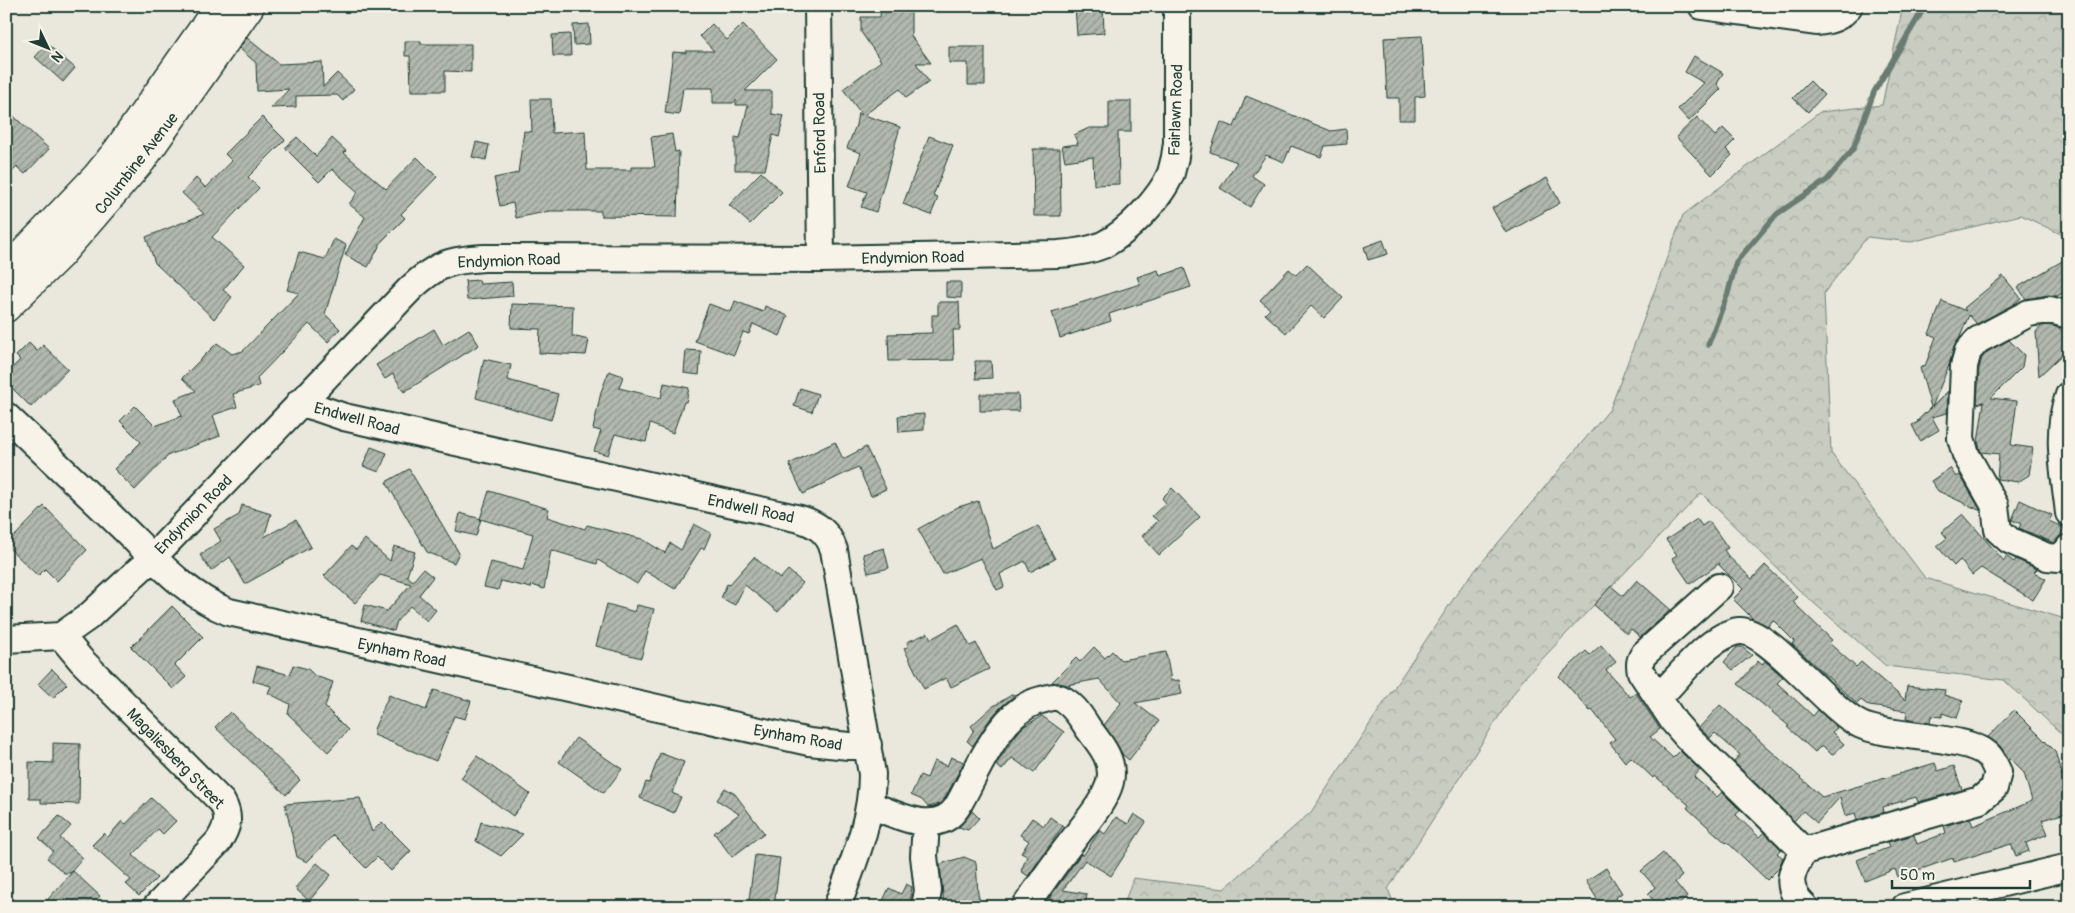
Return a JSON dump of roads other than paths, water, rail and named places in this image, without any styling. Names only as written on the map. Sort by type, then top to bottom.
[{"type":"main road","name":"Columbine Avenue","points":[[6,308],[59,256],[106,185],[138,122],[219,6]]},
{"type":"main road","name":"Columbine Avenue","points":[[6,271],[106,185],[142,160],[250,6]]},
{"type":"street","name":"Enford Road","points":[[818,6],[821,259]]},
{"type":"street","name":"Fairlawn Road","points":[[1103,245],[1124,230],[1150,204],[1170,175],[1175,160],[1177,143],[1176,6]]},
{"type":"street","points":[[1702,6],[1816,22],[1841,15],[1849,6]]},
{"type":"street","name":"Endymion Road","points":[[61,636],[88,618],[153,557],[411,288],[436,268],[452,261],[484,258],[821,259],[1058,254],[1074,253],[1103,245]]},
{"type":"street","points":[[2069,315],[2050,310],[2029,313],[1978,340],[1968,351],[1964,366],[1961,438],[1966,454],[1994,506],[1998,530],[2009,540],[2047,557],[2059,558],[2069,548]]},
{"type":"street","points":[[2069,396],[2064,407],[2062,422],[2069,514]]},
{"type":"street","name":"Endwell Road","points":[[300,402],[344,417],[800,519],[819,527],[830,540],[834,550],[872,774],[870,805],[858,851],[837,907]]},
{"type":"street","name":"Eynham Road","points":[[6,416],[153,557],[206,602],[217,608],[245,617],[809,742],[849,746],[868,745]]},
{"type":"street","points":[[1719,587],[1640,659],[1641,672],[1687,737],[1804,851]]},
{"type":"street","points":[[1658,698],[1707,648],[1723,636],[1740,630],[1758,637],[1772,646],[1843,713],[1861,725],[1877,730],[1971,745],[1988,755],[1998,772],[1994,788],[1980,800],[1804,851],[1793,868],[1791,884],[1795,897],[1805,907]]},
{"type":"street","points":[[6,639],[61,636]]},
{"type":"street","name":"Magaliesberg Street","points":[[61,636],[80,660],[222,802],[226,809],[228,818],[226,830],[218,842],[156,907]]},
{"type":"street","points":[[870,805],[908,819],[926,823],[942,821],[953,813],[999,732],[1028,705],[1056,696],[1074,708],[1107,756],[1112,772],[1109,785],[1092,814],[1025,907]]},
{"type":"street","points":[[925,907],[928,890],[924,856],[926,823]]},
{"type":"street","points":[[1905,907],[2069,867]]},
{"type":"waterway","points":[[1708,345],[1728,293],[1736,262],[1777,214],[1827,180],[1853,149],[1874,92],[1925,6]]}]
